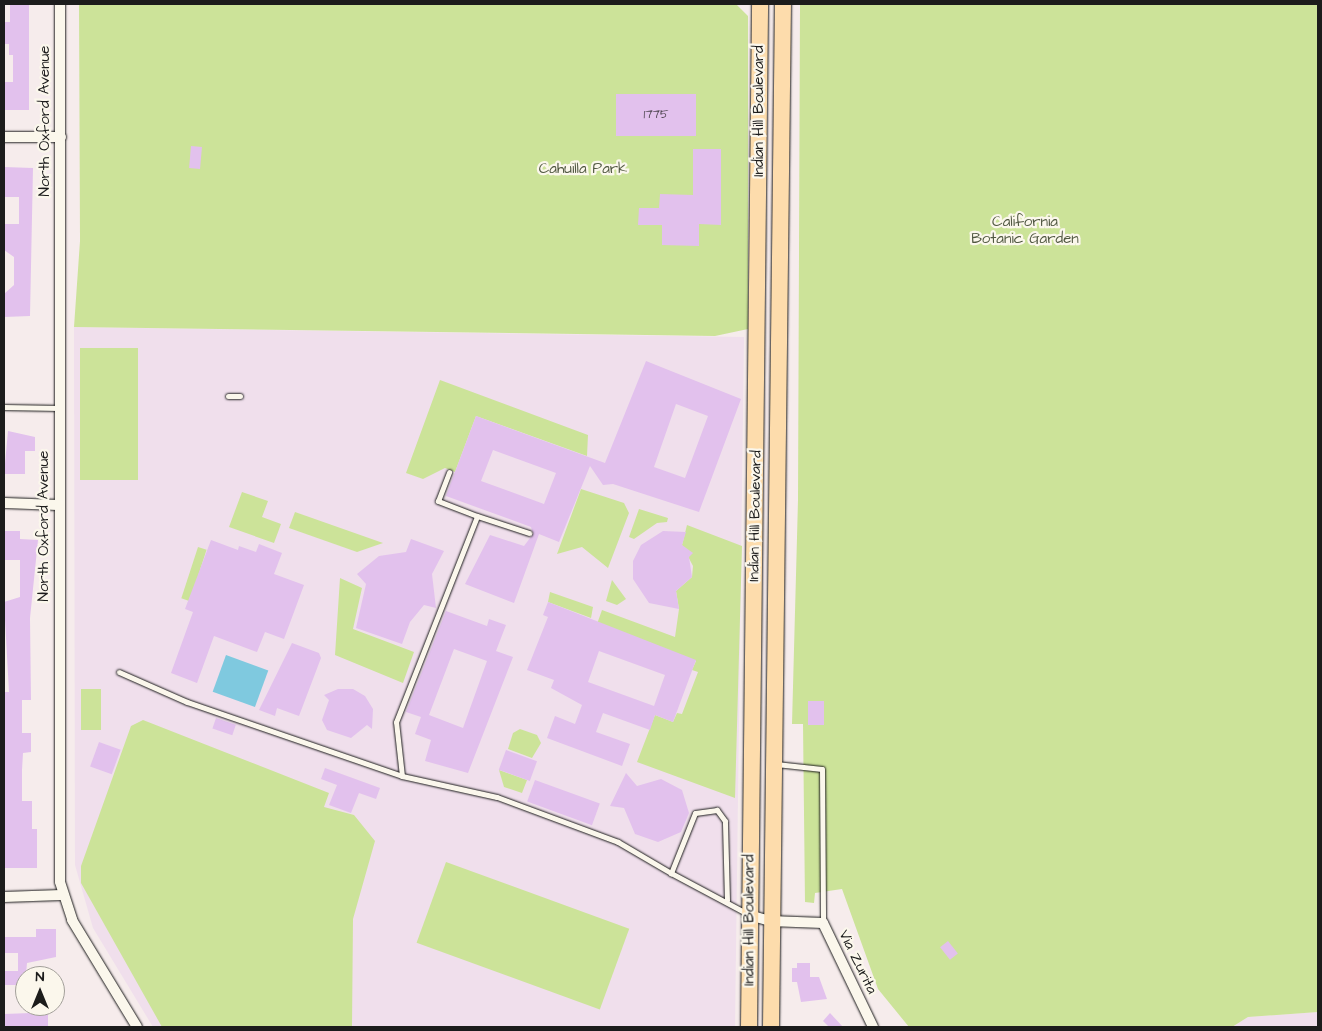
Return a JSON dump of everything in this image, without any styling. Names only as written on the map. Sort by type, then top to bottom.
[{"type":"main road","name":"Indian Hill Boulevard","points":[[749,1027],[760,4]]},
{"type":"main road","name":"Indian Hill Boulevard","points":[[771,1027],[770,921],[783,4]]},
{"type":"street","name":"North Oxford Avenue","points":[[60,4],[59,505],[61,895],[137,1027]]},
{"type":"street","points":[[4,137],[61,137]]},
{"type":"street","points":[[4,504],[59,505]]},
{"type":"street","points":[[4,897],[61,895]]},
{"type":"street","name":"Via Zurita","points":[[749,915],[770,921],[823,923],[873,1027]]},
{"type":"lane","points":[[228,396],[240,396]]},
{"type":"lane","points":[[4,407],[59,408]]},
{"type":"lane","points":[[449,472],[438,501],[529,533]]},
{"type":"lane","points":[[402,776],[396,722],[477,516]]},
{"type":"lane","points":[[119,672],[187,702],[402,776],[497,797],[618,842],[670,873],[727,900],[749,915]]},
{"type":"lane","points":[[773,764],[805,764],[822,769],[823,923]]},
{"type":"lane","points":[[670,873],[695,813],[717,810],[725,821],[727,900]]},
{"type":"shaded area","points":[[74,327],[744,337],[735,1027],[153,1027],[93,928],[75,865]]},
{"type":"shaded area","points":[[1318,1012],[1318,1027],[1232,1027],[1248,1017]]},
{"type":"green space","name":"Cahuilla Park","points":[[79,4],[736,4],[748,16],[748,329],[715,336],[74,327],[80,241]]},
{"type":"green space","name":"California Botanic Garden","points":[[800,4],[1318,4],[1318,1012],[1248,1017],[1232,1027],[909,1027],[878,989],[842,889],[815,893],[814,903],[805,902],[803,724],[792,724],[798,500]]},
{"type":"green space","points":[[80,348],[138,348],[138,480],[80,480]]},
{"type":"green space","points":[[440,380],[588,435],[587,456],[476,416],[455,472],[445,468],[423,479],[406,473]]},
{"type":"green space","points":[[581,489],[624,503],[629,513],[608,568],[582,547],[557,554]]},
{"type":"green space","points":[[242,492],[268,501],[262,517],[281,524],[274,543],[229,527]]},
{"type":"green space","points":[[639,509],[668,518],[667,522],[657,523],[634,539],[629,537]]},
{"type":"green space","points":[[295,512],[383,543],[357,552],[289,528]]},
{"type":"green space","points":[[687,525],[742,546],[735,798],[637,762],[655,715],[673,722],[677,713],[682,714],[698,672],[692,670],[696,661],[597,624],[602,610],[675,637],[679,609],[676,591],[692,577],[693,566],[682,545]]},
{"type":"green space","points":[[198,547],[207,550],[190,601],[181,598]]},
{"type":"green space","points":[[340,578],[362,588],[353,629],[414,652],[403,683],[335,655]]},
{"type":"green space","points":[[612,580],[626,599],[617,605],[606,601]]},
{"type":"green space","points":[[550,592],[593,607],[591,618],[548,602]]},
{"type":"green space","points":[[81,689],[101,689],[101,730],[81,730]]},
{"type":"green space","points":[[143,720],[329,793],[324,807],[354,815],[375,841],[353,919],[352,1027],[162,1027],[81,883],[81,866],[131,726]]},
{"type":"green space","points":[[520,729],[537,735],[541,743],[532,758],[508,749],[513,733]]},
{"type":"green space","points":[[499,770],[527,780],[522,793],[504,787]]},
{"type":"green space","points":[[446,862],[629,929],[600,1010],[417,943]]},
{"type":"water","points":[[226,655],[268,670],[255,707],[213,692]]},
{"type":"building","points":[[10,4],[29,4],[29,110],[4,110],[5,82],[13,82],[13,55],[9,55],[9,44],[4,44],[4,22],[10,22]]},
{"type":"building","points":[[616,94],[696,94],[696,136],[616,136]]},
{"type":"building","points":[[191,146],[202,147],[200,169],[189,168]]},
{"type":"building","points":[[693,149],[721,149],[721,225],[699,224],[699,246],[662,245],[662,225],[638,225],[639,208],[659,208],[660,194],[693,195]]},
{"type":"building","points":[[4,167],[33,168],[30,316],[4,317],[4,294],[14,285],[14,257],[4,250],[4,224],[19,224],[19,197],[5,197]]},
{"type":"building","points":[[646,361],[741,399],[699,512],[613,484],[603,485],[590,466],[559,542],[539,534],[514,603],[465,584],[490,535],[524,546],[533,534],[531,527],[446,496],[476,416],[605,463]],"holes":[[[676,404],[708,416],[685,478],[654,467]],[[493,450],[556,473],[544,504],[481,481]]]},
{"type":"building","points":[[8,431],[35,437],[35,451],[25,451],[25,474],[4,474]]},
{"type":"building","points":[[4,531],[20,531],[20,539],[38,540],[30,618],[31,700],[22,700],[22,733],[31,733],[31,752],[23,753],[22,801],[32,801],[32,829],[37,829],[37,868],[4,868],[4,692],[9,692],[4,602],[20,597],[20,560],[4,560]]},
{"type":"building","points":[[663,531],[686,532],[682,545],[693,553],[689,557],[692,577],[676,591],[679,609],[649,603],[633,579],[633,561],[641,545]]},
{"type":"building","points":[[411,539],[444,551],[432,574],[436,608],[424,605],[410,622],[402,644],[356,628],[366,584],[357,574],[379,556],[406,552]]},
{"type":"building","points":[[211,540],[238,550],[239,546],[256,552],[259,544],[282,553],[274,574],[304,585],[284,639],[265,632],[257,652],[214,636],[197,683],[171,673],[193,612],[185,609]]},
{"type":"building","points":[[548,602],[696,660],[673,722],[655,715],[650,730],[603,713],[596,732],[630,744],[622,766],[547,738],[555,716],[575,724],[582,705],[551,688],[554,680],[527,670],[548,617],[543,615]],"holes":[[[599,651],[665,675],[654,706],[588,682]]]},
{"type":"building","points":[[446,611],[487,626],[489,619],[506,625],[496,651],[513,657],[468,773],[425,761],[431,740],[415,734],[421,717],[406,712]],"holes":[[[454,649],[487,661],[463,728],[429,715]]]},
{"type":"building","points":[[292,643],[319,653],[321,658],[299,716],[277,708],[275,716],[259,710]]},
{"type":"building","points":[[338,689],[353,689],[365,696],[373,709],[372,729],[367,725],[351,738],[327,730],[322,720],[329,700],[324,695]]},
{"type":"building","points":[[808,701],[824,701],[824,725],[808,725]]},
{"type":"building","points":[[216,718],[236,725],[232,735],[212,728]]},
{"type":"building","points":[[99,742],[121,750],[112,774],[90,766]]},
{"type":"building","points":[[506,750],[537,761],[530,781],[499,770]]},
{"type":"building","points":[[325,768],[380,788],[376,799],[359,793],[351,813],[329,805],[337,785],[321,779]]},
{"type":"building","points":[[626,773],[637,786],[661,779],[682,790],[689,813],[681,832],[658,842],[635,834],[624,808],[610,806]]},
{"type":"building","points":[[535,780],[600,804],[592,825],[527,802]]},
{"type":"building","points":[[36,929],[56,929],[56,957],[27,963],[27,966],[18,966],[18,953],[4,953],[4,937],[36,937]]},
{"type":"building","points":[[948,941],[958,954],[950,960],[940,947]]},
{"type":"building","points":[[797,963],[810,963],[810,977],[819,977],[827,999],[801,1002],[797,982],[792,982],[792,968],[797,968]]},
{"type":"building","points":[[4,971],[15,971],[15,985],[4,985]]},
{"type":"building","points":[[830,1013],[843,1027],[829,1027],[823,1021]]},
{"type":"building","points":[[4,1014],[48,1016],[48,1027],[4,1027]]}]
